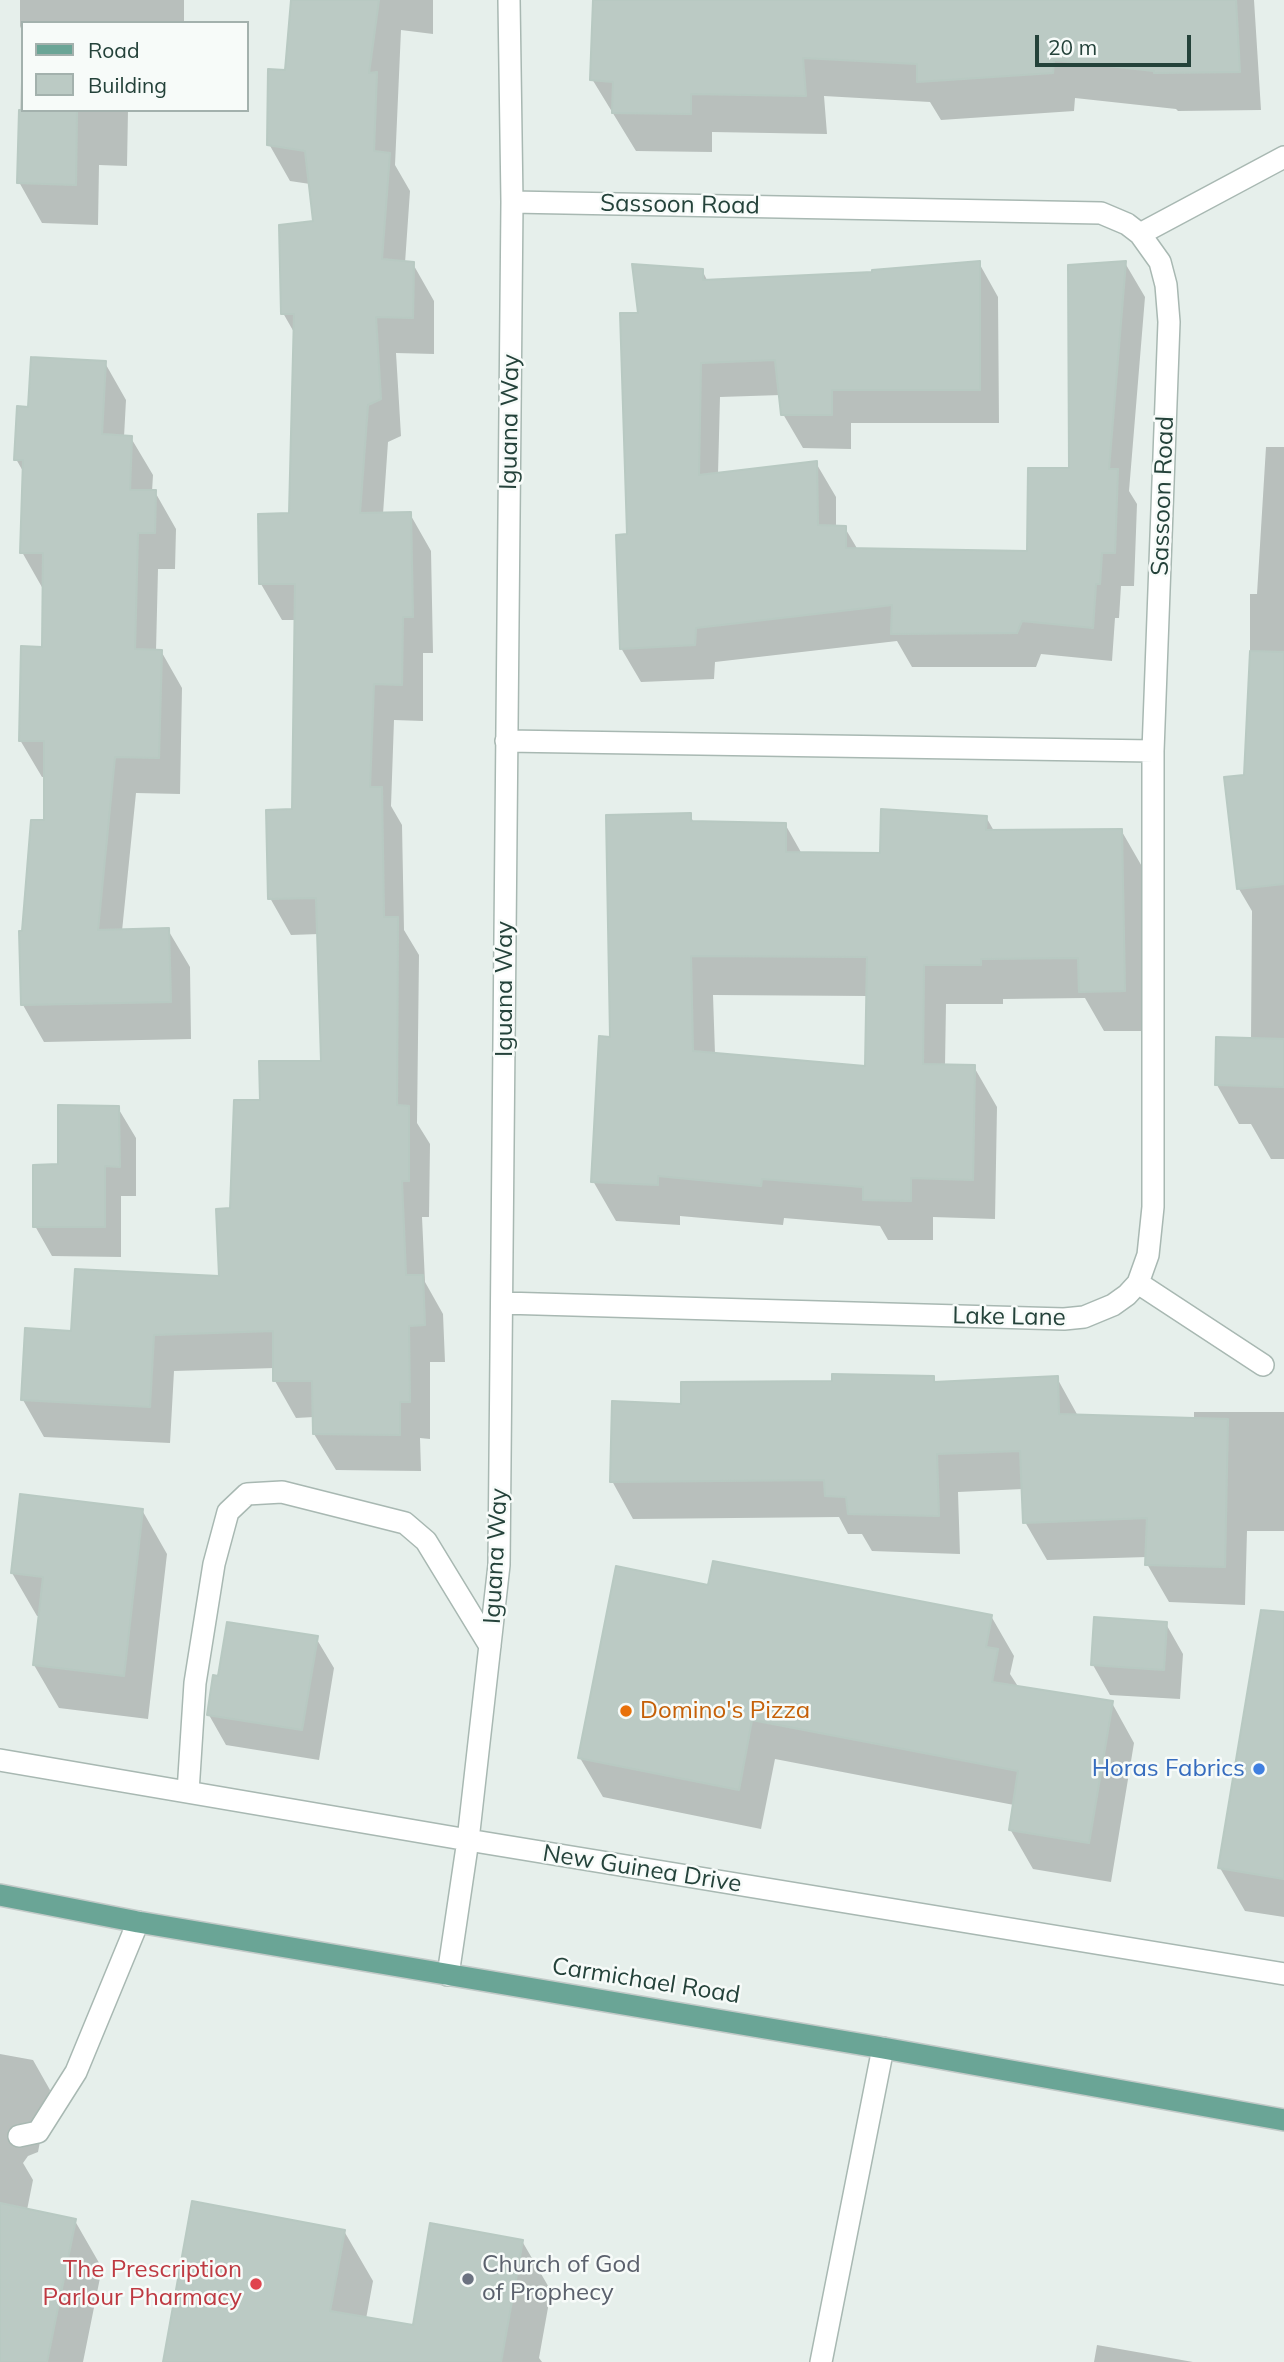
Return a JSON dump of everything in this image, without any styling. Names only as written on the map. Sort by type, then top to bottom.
[{"type":"main road","name":"Carmichael Road","points":[[0,1895],[138,1922],[883,2048],[1284,2120]]},
{"type":"street","name":"Iguana Way","points":[[448,1975],[468,1840],[499,1564],[512,202],[509,0]]},
{"type":"street","points":[[1140,234],[1284,157]]},
{"type":"street","name":"Sassoon Road","points":[[512,202],[1101,213],[1140,234],[1160,262],[1166,285],[1169,322],[1153,751]]},
{"type":"street","points":[[506,741],[1153,751]]},
{"type":"street","name":"Lake Lane","points":[[503,1303],[1064,1319],[1084,1317],[1114,1305],[1127,1295],[1138,1283],[1149,1255],[1153,1207],[1153,751]]},
{"type":"street","points":[[1138,1283],[1263,1365]]},
{"type":"street","points":[[188,1792],[195,1683],[214,1564],[228,1512],[247,1494],[282,1492],[405,1523],[426,1541],[490,1646]]},
{"type":"street","name":"New Guinea Drive","points":[[0,1759],[468,1840],[1284,1974]]},
{"type":"street","points":[[19,2136],[38,2132],[76,2072],[138,1922]]},
{"type":"street","points":[[821,2362],[883,2048]]},
{"type":"building","points":[[291,0],[379,0],[369,73],[377,72],[374,151],[390,153],[382,259],[414,262],[413,318],[376,317],[381,399],[368,405],[360,513],[411,512],[413,617],[403,617],[402,685],[374,684],[370,787],[382,787],[384,917],[398,917],[397,1105],[409,1106],[409,1181],[402,1181],[406,1275],[423,1275],[425,1325],[409,1326],[410,1402],[400,1402],[400,1435],[313,1434],[312,1381],[273,1381],[273,1331],[154,1335],[150,1407],[21,1400],[25,1328],[71,1331],[75,1269],[219,1276],[216,1209],[230,1208],[234,1100],[260,1100],[259,1061],[321,1061],[316,898],[268,899],[266,810],[292,809],[295,584],[259,584],[258,514],[289,513],[294,314],[281,314],[279,225],[313,221],[305,151],[267,145],[268,69],[285,70]]},
{"type":"building","points":[[593,0],[1236,0],[1240,72],[1154,73],[1054,60],[1053,73],[917,82],[917,64],[803,58],[806,96],[691,94],[691,114],[612,113],[613,82],[590,80]]},
{"type":"building","points":[[19,110],[77,112],[76,185],[17,183]]},
{"type":"building","points":[[980,261],[980,390],[832,390],[832,415],[781,415],[775,360],[701,363],[699,475],[817,461],[818,525],[846,526],[846,548],[1027,551],[1028,468],[1069,468],[1068,265],[1126,261],[1109,469],[1118,469],[1115,553],[1102,553],[1100,584],[1096,584],[1093,628],[1022,621],[1017,633],[891,634],[892,605],[696,628],[695,645],[620,649],[616,535],[627,534],[620,313],[638,313],[632,264],[703,269],[703,280],[872,272]]},
{"type":"building","points":[[31,357],[106,361],[102,434],[132,436],[130,490],[156,490],[155,533],[138,533],[135,649],[162,650],[159,758],[115,757],[98,930],[169,928],[171,1002],[21,1005],[19,931],[22,931],[31,820],[44,820],[44,741],[19,741],[21,646],[42,647],[43,553],[20,553],[23,460],[14,460],[17,406],[28,407]]},
{"type":"building","points":[[1250,651],[1284,652],[1284,884],[1237,889],[1224,777],[1244,775]]},
{"type":"building","points":[[881,809],[987,816],[986,830],[1122,829],[1125,991],[1079,992],[1078,958],[981,959],[981,965],[924,965],[923,1064],[975,1065],[973,1180],[911,1178],[911,1201],[863,1200],[863,1187],[762,1179],[761,1186],[658,1176],[658,1185],[591,1182],[599,1036],[610,1037],[606,815],[691,813],[691,821],[786,823],[786,852],[880,853]],"holes":[[[691,956],[867,957],[865,1066],[693,1051]]]},
{"type":"building","points":[[1216,1037],[1284,1039],[1284,1087],[1215,1085]]},
{"type":"building","points":[[58,1105],[119,1106],[120,1167],[105,1166],[105,1227],[33,1227],[33,1165],[58,1164]]},
{"type":"building","points":[[832,1374],[934,1376],[934,1382],[1058,1376],[1059,1414],[1228,1419],[1225,1567],[1145,1565],[1147,1518],[1023,1523],[1020,1451],[937,1454],[939,1516],[848,1514],[846,1497],[825,1496],[824,1480],[610,1482],[612,1401],[681,1404],[681,1382],[832,1381]]},
{"type":"building","points":[[20,1494],[143,1509],[124,1676],[33,1665],[43,1577],[11,1573]]},
{"type":"building","points":[[713,1561],[992,1615],[986,1647],[998,1649],[992,1682],[1113,1701],[1089,1843],[1009,1830],[1018,1771],[752,1720],[739,1790],[578,1758],[616,1566],[708,1585]]},
{"type":"building","name":"Horas Fabrics","points":[[1261,1610],[1284,1612],[1284,1879],[1218,1868]]},
{"type":"building","points":[[1094,1617],[1167,1622],[1164,1670],[1091,1665]]},
{"type":"building","points":[[227,1622],[318,1636],[302,1730],[207,1715],[213,1675],[218,1676]]},
{"type":"building","points":[[192,2201],[345,2230],[330,2311],[413,2325],[430,2223],[523,2240],[501,2362],[163,2362]]},
{"type":"building","points":[[0,2203],[76,2219],[47,2362],[0,2362]]},
{"type":"place","name":"Domino's Pizza","points":[[626,1711]]},
{"type":"place","name":"Horas Fabrics","points":[[1259,1769]]},
{"type":"place","name":"Church of God of Prophecy","points":[[468,2279]]},
{"type":"place","name":"The Prescription Parlour Pharmacy","points":[[256,2284]]}]
